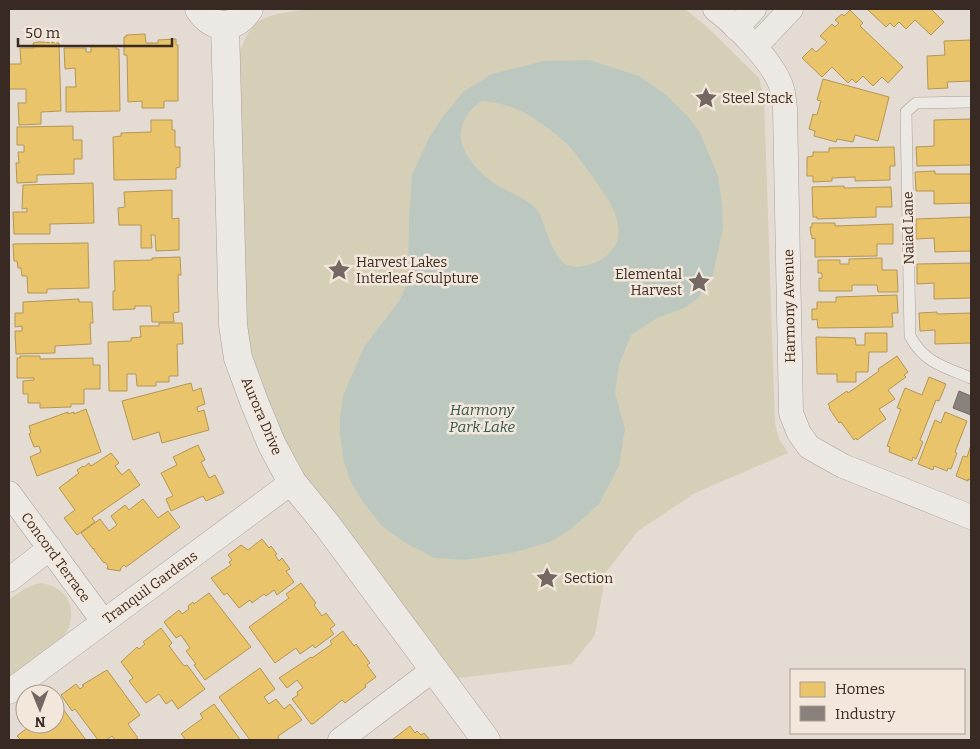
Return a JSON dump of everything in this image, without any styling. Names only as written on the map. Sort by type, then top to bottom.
[{"type":"street","points":[[199,9],[204,17],[214,23],[225,25],[235,23],[249,9]]},
{"type":"street","name":"Harmony Avenue","points":[[715,9],[756,47],[774,70],[782,89],[785,108],[791,413],[798,433],[809,447],[843,466],[971,517]]},
{"type":"street","points":[[736,28],[754,9]]},
{"type":"street","points":[[756,47],[791,9]]},
{"type":"street","name":"Aurora Drive","points":[[225,25],[233,324],[238,358],[272,445],[292,482],[327,525],[486,740]]},
{"type":"street","name":"Tranquil Gardens","points":[[9,692],[292,482]]},
{"type":"street","name":"Concord Terrace","points":[[9,493],[104,621]]},
{"type":"street","points":[[9,580],[50,548]]},
{"type":"street","points":[[340,740],[433,670]]},
{"type":"lane","name":"Naiad Lane","points":[[971,102],[916,103],[906,112],[910,336],[916,348],[928,359],[971,378]]},
{"type":"shaded area","points":[[364,9],[685,9],[705,25],[759,78],[764,98],[775,423],[779,439],[788,453],[695,493],[638,531],[606,572],[595,635],[572,664],[451,679],[299,474],[242,348],[239,53],[251,30],[257,23],[266,18],[293,11]]},
{"type":"shaded area","points":[[42,583],[58,589],[67,598],[71,612],[69,626],[58,642],[9,679],[9,600],[28,587]]},
{"type":"water","name":"Harmony Park Lake","points":[[589,60],[639,76],[665,94],[690,119],[700,133],[718,176],[722,204],[723,228],[712,279],[698,298],[684,308],[657,318],[631,335],[619,365],[615,393],[625,429],[619,466],[599,504],[570,530],[550,542],[516,552],[465,560],[434,558],[404,542],[381,525],[363,502],[351,482],[344,462],[340,435],[343,396],[364,347],[399,301],[408,282],[412,175],[429,138],[463,92],[492,74],[544,61]],"holes":[[[482,101],[501,104],[520,111],[546,127],[571,148],[604,192],[616,216],[618,239],[613,250],[602,259],[584,266],[574,267],[565,264],[558,257],[552,246],[538,211],[525,200],[493,183],[479,171],[467,155],[461,139],[462,126],[474,107]]]},
{"type":"building: Homes","points":[[867,9],[931,9],[944,22],[931,35],[915,20],[906,29],[899,22],[894,27],[890,23],[886,27]]},
{"type":"building: Homes","points":[[850,10],[863,23],[860,26],[903,67],[888,83],[882,77],[873,86],[863,76],[856,83],[852,79],[848,83],[832,67],[822,77],[802,58],[812,48],[816,52],[827,42],[820,36],[832,24],[835,27],[839,23],[835,20],[842,14],[844,16]]},
{"type":"building: Homes","points":[[145,34],[146,43],[158,43],[158,40],[176,39],[176,45],[178,45],[178,101],[164,101],[164,108],[142,108],[142,101],[128,102],[127,55],[124,55],[124,37],[126,35]]},
{"type":"building: Homes","points":[[971,40],[971,81],[947,82],[948,88],[928,89],[927,56],[945,55],[944,41]]},
{"type":"building: Homes","points":[[33,43],[59,43],[61,111],[41,112],[41,124],[19,125],[18,103],[26,103],[26,89],[9,89],[9,64],[21,64],[20,48],[34,48]]},
{"type":"building: Homes","points":[[91,46],[116,46],[116,49],[119,49],[120,111],[66,112],[66,87],[76,87],[75,68],[65,69],[64,48],[86,48],[86,52],[91,52]]},
{"type":"building: Homes","points":[[823,79],[889,97],[878,141],[855,135],[853,142],[837,139],[836,142],[814,136],[815,131],[809,129],[813,114],[817,115],[821,101],[817,100]]},
{"type":"building: Homes","points":[[971,119],[971,165],[917,166],[916,147],[934,146],[934,120]]},
{"type":"building: Homes","points":[[151,120],[172,120],[172,130],[175,130],[175,147],[180,147],[180,167],[176,168],[176,179],[114,180],[113,137],[121,136],[121,133],[151,132]]},
{"type":"building: Homes","points":[[73,126],[73,140],[82,140],[82,159],[74,159],[74,174],[37,175],[37,182],[17,183],[16,163],[19,163],[18,152],[24,152],[24,145],[17,145],[17,127]]},
{"type":"building: Homes","points":[[894,147],[895,166],[890,166],[890,180],[855,181],[855,177],[832,178],[832,181],[813,182],[813,176],[807,176],[807,157],[813,156],[813,152],[829,152],[829,148]]},
{"type":"building: Homes","points":[[935,171],[935,174],[971,174],[971,203],[934,204],[934,191],[916,191],[915,172]]},
{"type":"building: Homes","points":[[93,183],[94,223],[50,224],[50,234],[14,234],[13,212],[27,212],[27,208],[22,209],[23,185]]},
{"type":"building: Homes","points":[[844,186],[844,188],[891,187],[892,207],[876,207],[876,217],[817,219],[817,217],[813,217],[812,187]]},
{"type":"building: Homes","points":[[172,190],[172,219],[179,218],[179,250],[156,251],[155,235],[151,235],[152,248],[141,248],[141,225],[119,225],[118,208],[125,207],[124,192]]},
{"type":"building: Homes","points":[[971,217],[971,251],[935,252],[934,238],[916,239],[916,219]]},
{"type":"building: Homes","points":[[812,223],[835,223],[835,226],[893,224],[893,244],[877,244],[877,256],[815,257],[815,238],[812,239],[810,227],[812,227]]},
{"type":"building: Homes","points":[[88,243],[89,288],[47,289],[47,293],[28,293],[27,276],[22,276],[21,268],[18,268],[17,261],[14,261],[13,244]]},
{"type":"building: Homes","points":[[180,257],[181,275],[178,275],[179,312],[173,313],[174,322],[152,322],[151,306],[135,306],[135,309],[113,310],[113,291],[115,291],[114,261]]},
{"type":"building: Homes","points":[[882,258],[882,270],[897,270],[898,292],[878,292],[877,285],[852,285],[852,291],[819,291],[819,278],[822,278],[822,273],[818,273],[818,260],[840,260],[840,264],[849,264],[849,259]]},
{"type":"building: Homes","points":[[971,263],[971,298],[934,299],[934,283],[917,284],[917,264]]},
{"type":"building: Homes","points":[[897,295],[898,313],[892,313],[893,327],[818,328],[817,319],[812,320],[812,309],[817,309],[817,302],[836,302],[836,297]]},
{"type":"building: Homes","points":[[79,299],[79,302],[92,302],[91,344],[55,346],[55,353],[16,354],[15,331],[22,331],[22,326],[15,327],[15,313],[23,313],[23,302]]},
{"type":"building: Homes","points":[[937,312],[937,314],[971,313],[971,343],[935,344],[935,330],[920,331],[919,313]]},
{"type":"building: Homes","points":[[159,323],[182,323],[183,344],[177,344],[178,376],[169,376],[169,382],[156,382],[156,386],[137,386],[136,374],[127,374],[127,391],[109,391],[108,342],[131,341],[131,338],[141,337],[140,326],[159,326]]},
{"type":"building: Homes","points":[[865,333],[887,333],[887,352],[869,352],[868,372],[856,372],[856,382],[837,382],[837,374],[817,374],[816,337],[855,338],[856,345],[865,345]]},
{"type":"building: Homes","points":[[20,356],[40,356],[40,359],[93,358],[93,365],[100,365],[100,389],[84,389],[84,404],[71,404],[71,407],[40,408],[40,403],[28,403],[28,394],[23,394],[23,381],[34,380],[34,378],[17,378],[17,358],[20,358]]},
{"type":"building: Homes","points":[[897,356],[908,372],[904,375],[906,377],[888,390],[895,399],[879,409],[886,419],[857,440],[856,438],[854,440],[841,422],[839,423],[828,404],[847,391],[848,393]]},
{"type":"building: Homes","points":[[929,377],[946,384],[939,401],[936,400],[920,440],[923,442],[916,459],[913,457],[912,461],[889,452],[890,447],[887,446],[901,409],[897,408],[905,388],[922,395]]},
{"type":"building: Homes","points":[[191,383],[193,391],[201,388],[205,404],[197,407],[198,412],[204,410],[209,430],[162,443],[159,432],[133,440],[122,401]]},
{"type":"building: Homes","points":[[86,409],[101,452],[37,476],[30,457],[41,452],[39,446],[34,447],[29,434],[31,433],[29,426],[68,412],[68,414],[74,412],[74,414]]},
{"type":"building: Homes","points":[[945,412],[967,421],[955,452],[957,453],[951,469],[948,468],[947,471],[934,466],[933,470],[918,464],[935,420],[941,423]]},
{"type":"building: Homes","points":[[198,445],[205,460],[201,462],[209,478],[215,475],[224,493],[206,501],[203,496],[171,511],[166,499],[173,496],[161,473],[177,465],[173,457]]},
{"type":"building: Homes","points":[[971,445],[971,480],[968,479],[968,481],[956,476],[963,456],[967,457]]},
{"type":"building: Homes","points":[[111,453],[119,463],[115,466],[122,475],[129,469],[140,485],[92,518],[95,522],[77,535],[64,518],[75,510],[59,488],[79,473],[77,470],[89,463],[91,466]]},
{"type":"building: Homes","points":[[143,499],[158,518],[168,511],[180,527],[126,567],[124,565],[120,571],[107,569],[108,566],[81,533],[100,519],[109,531],[117,525],[111,516],[125,505],[129,510]]},
{"type":"building: Homes","points":[[262,539],[269,548],[271,546],[277,554],[275,555],[279,561],[282,558],[290,569],[286,571],[294,582],[277,595],[274,590],[266,596],[264,594],[252,603],[250,600],[239,608],[227,593],[224,595],[211,578],[231,565],[229,562],[232,560],[228,555],[241,545],[248,550]]},
{"type":"building: Homes","points":[[301,583],[316,603],[314,605],[322,616],[326,613],[335,625],[330,629],[334,634],[315,648],[313,645],[300,654],[296,648],[275,663],[249,627],[289,598],[286,594]]},
{"type":"building: Homes","points":[[209,593],[251,647],[205,680],[186,651],[190,648],[181,635],[176,638],[164,622],[179,610],[182,614],[189,609],[188,606],[193,602],[194,604]]},
{"type":"building: Homes","points":[[161,628],[172,643],[169,646],[184,666],[187,665],[205,689],[178,709],[172,700],[166,704],[159,694],[146,703],[129,681],[133,678],[121,662],[137,647],[139,649],[145,644],[143,642]]},
{"type":"building: Homes","points":[[343,631],[354,646],[356,644],[370,663],[367,665],[376,677],[345,703],[342,700],[311,724],[292,699],[303,688],[297,680],[287,688],[279,678],[332,644],[330,641]]},
{"type":"building: Homes","points":[[260,668],[275,689],[264,697],[269,704],[276,699],[284,709],[290,704],[302,720],[278,736],[279,738],[276,740],[250,740],[219,697]]},
{"type":"building: Homes","points":[[107,670],[140,715],[128,724],[138,738],[134,740],[115,740],[112,736],[106,740],[98,740],[75,709],[72,711],[65,701],[65,692],[76,684],[80,689],[84,686],[82,685]]},
{"type":"building: Homes","points":[[214,704],[239,740],[186,740],[181,734],[203,718],[200,714]]},
{"type":"building: Homes","points":[[65,712],[86,740],[21,740],[17,736],[20,734],[65,734]]},
{"type":"building: Homes","points":[[410,726],[415,733],[417,731],[421,735],[424,733],[430,740],[392,740]]},
{"type":"building: Industry","points":[[959,391],[971,396],[971,415],[953,408]]},
{"type":"place","name":"Steel Stack","points":[[706,98]]},
{"type":"place","name":"Harvest Lakes Interleaf Sculpture","points":[[339,270]]},
{"type":"place","name":"Elemental Harvest","points":[[699,282]]},
{"type":"place","name":"Section","points":[[547,578]]}]
